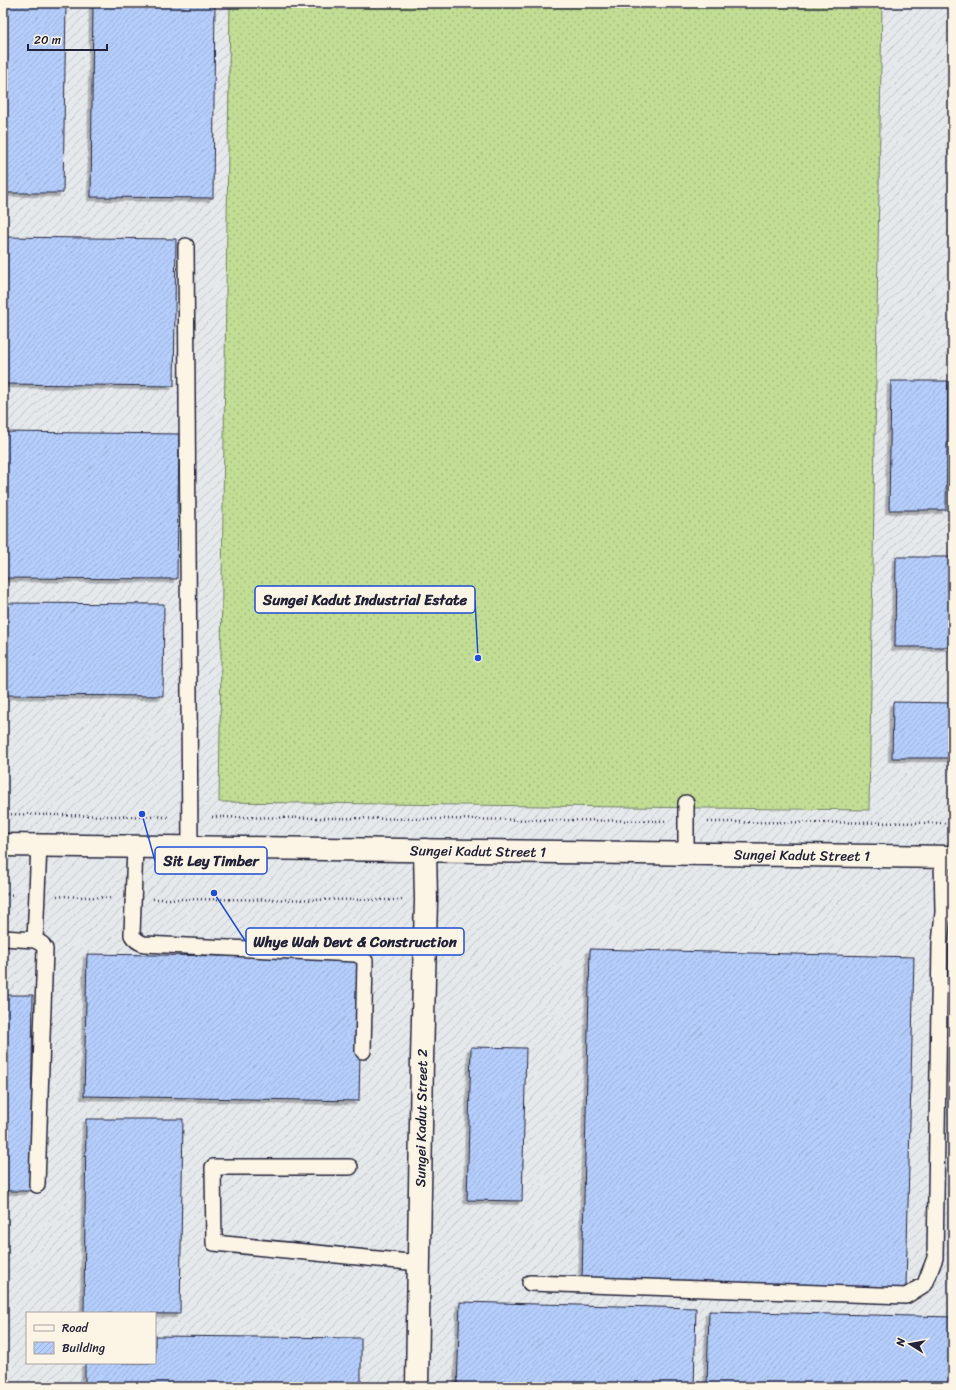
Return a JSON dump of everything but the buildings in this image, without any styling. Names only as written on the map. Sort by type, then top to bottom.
[{"type":"street","name":"Sungei Kadut Street 1","points":[[3,845],[947,857]]},
{"type":"street","name":"Sungei Kadut Street 2","points":[[417,1387],[418,1263],[426,900],[425,850]]},
{"type":"lane","points":[[186,246],[190,847]]},
{"type":"lane","points":[[686,804],[686,854]]},
{"type":"lane","points":[[35,940],[39,845]]},
{"type":"lane","points":[[135,846],[132,935],[134,940],[144,944],[356,954],[362,957],[365,961],[363,1052]]},
{"type":"lane","points":[[530,1283],[906,1296],[925,1284],[935,1258],[947,944],[943,912],[947,857]]},
{"type":"lane","points":[[3,938],[35,940],[42,944],[44,949],[37,1185]]},
{"type":"lane","points":[[350,1167],[213,1167],[214,1243],[418,1263]]},
{"type":"path","points":[[3,814],[425,820]]},
{"type":"path","points":[[3,894],[133,898],[426,900]]},
{"type":"shaded area","points":[[3,3],[953,3],[953,1387],[3,1387]]},
{"type":"green space","points":[[230,3],[882,3],[869,810],[219,802]]},
{"type":"place","name":"Sungei Kadut Industrial Estate","points":[[478,658]]},
{"type":"place","name":"Sit Ley Timber","points":[[142,814]]},
{"type":"place","name":"Whye Wah Devt & Construction","points":[[214,893]]}]
